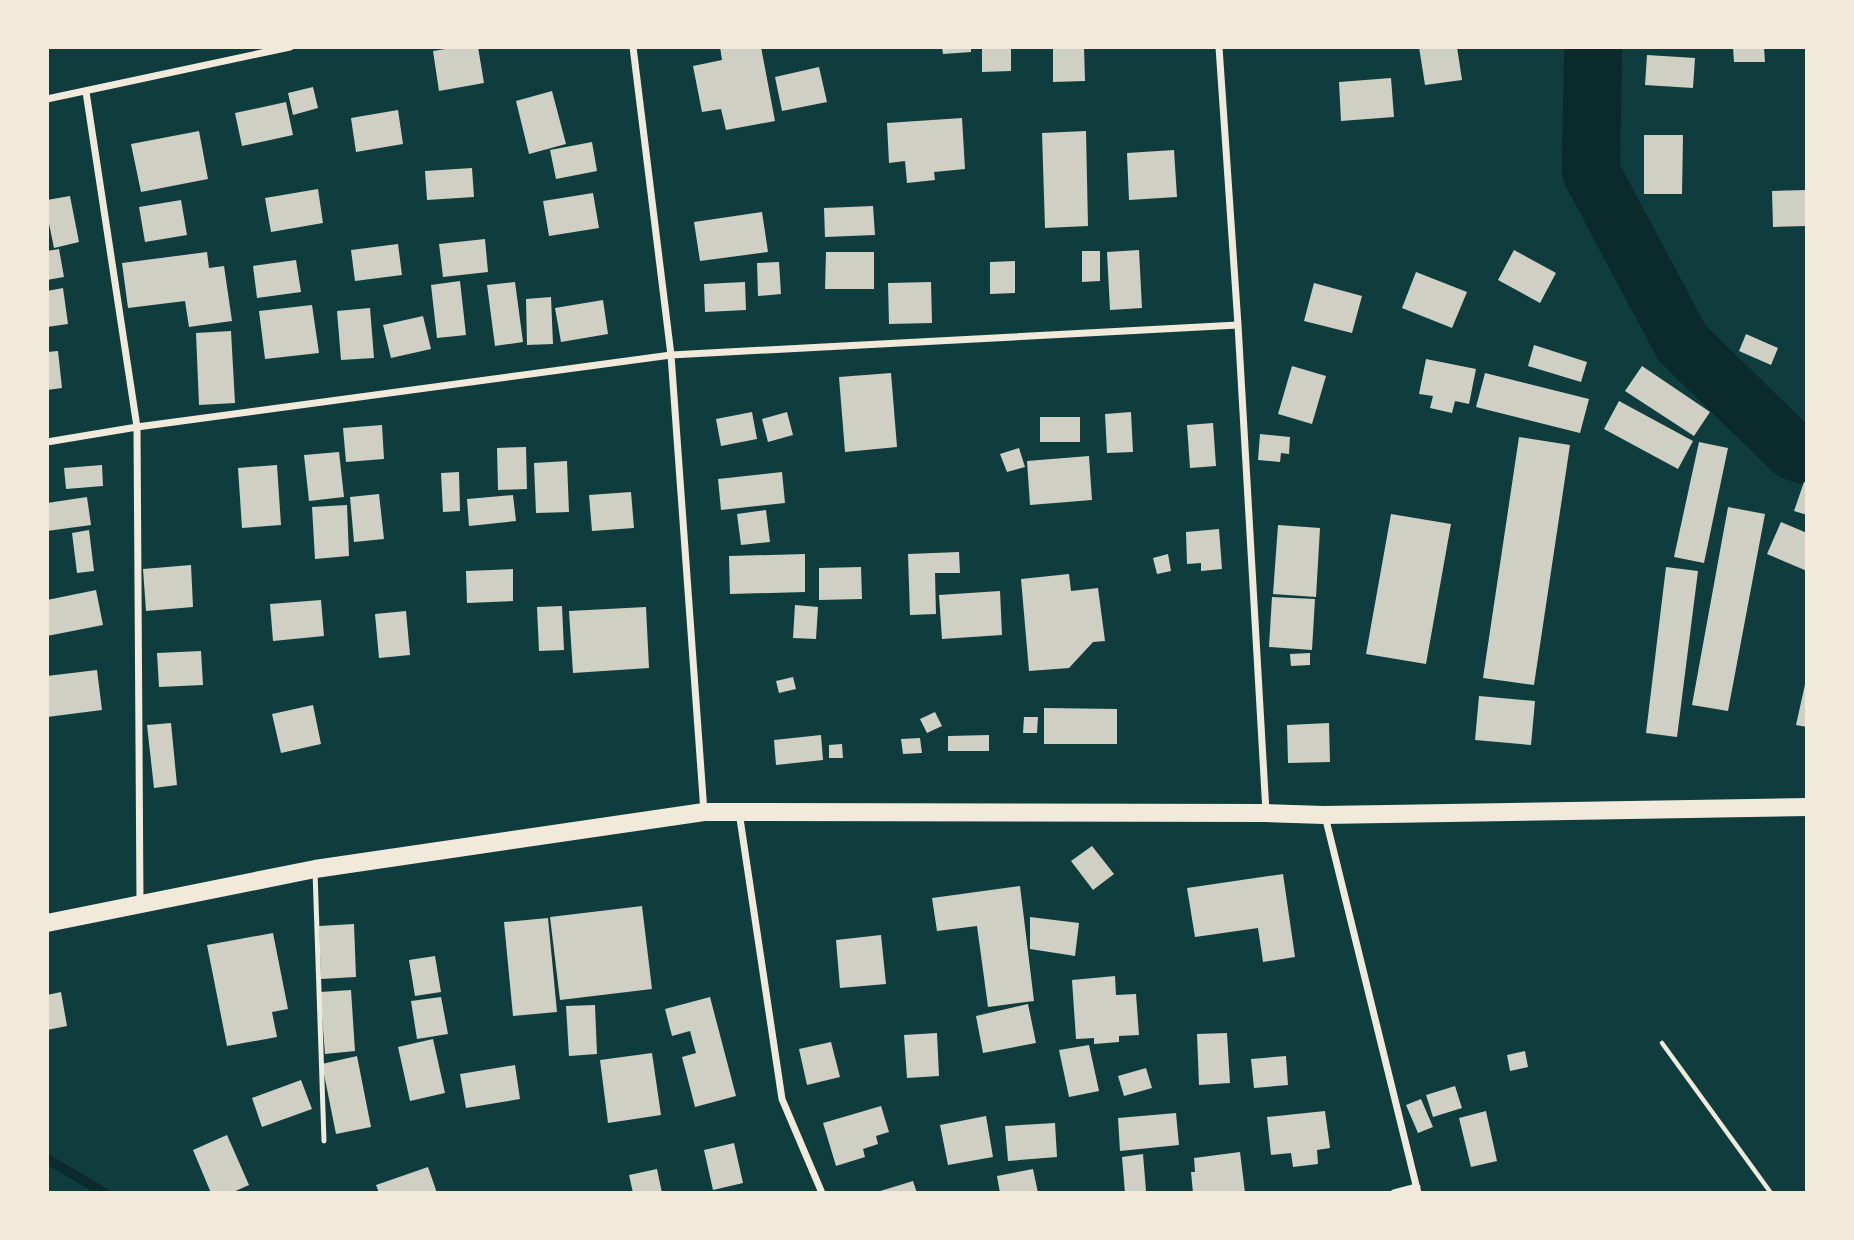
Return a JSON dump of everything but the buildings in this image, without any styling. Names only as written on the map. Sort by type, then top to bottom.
[{"type":"main road","points":[[47,923],[315,869],[704,812],[1324,815],[1807,807]]},
{"type":"street","points":[[47,99],[289,47]]},
{"type":"street","points":[[633,47],[671,355],[704,812]]},
{"type":"street","points":[[1219,47],[1266,813]]},
{"type":"street","points":[[86,92],[137,427],[140,903]]},
{"type":"street","points":[[47,442],[137,427],[671,355],[1238,325]]},
{"type":"street","points":[[739,811],[782,1099],[822,1193]]},
{"type":"street","points":[[1324,815],[1418,1190],[1394,1193]]},
{"type":"lane","points":[[315,869],[324,1141]]},
{"type":"path","points":[[1662,1043],[1771,1193]]},
{"type":"waterway","points":[[1593,47],[1591,172],[1682,343],[1793,451],[1807,456]]},
{"type":"waterway","points":[[47,1159],[105,1193]]}]
